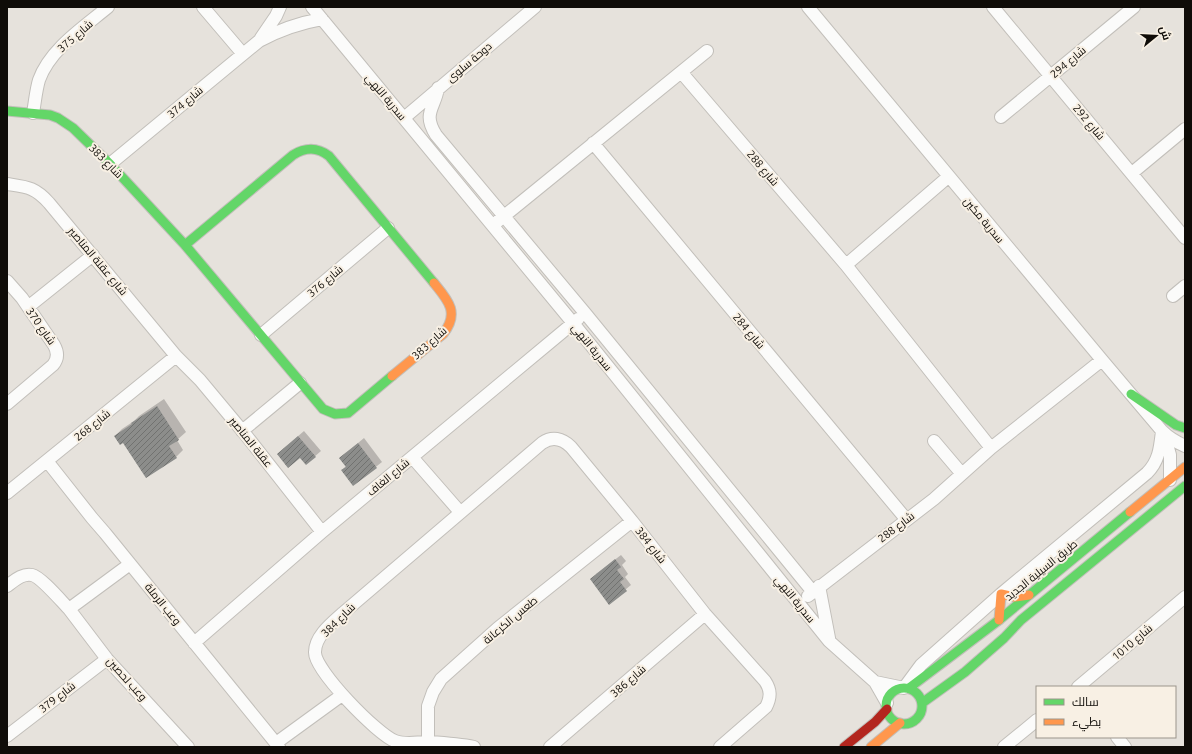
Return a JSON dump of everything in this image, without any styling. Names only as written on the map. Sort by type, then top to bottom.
[{"type":"street","name":"شارع 375","points":[[33,113],[40,80],[44,68],[51,58],[59,48],[108,7]]},
{"type":"street","points":[[202,7],[243,54]]},
{"type":"street","name":"شارع 374","points":[[260,41],[280,7]]},
{"type":"street","name":"سدرية النهي","points":[[312,7],[573,323],[829,641],[875,682],[887,706]]},
{"type":"street","name":"دوحة سلوى","points":[[404,118],[535,7]]},
{"type":"street","name":"سدرية مكين","points":[[808,7],[948,177],[1162,432],[1169,438],[1185,446]]},
{"type":"street","name":"شارع 292","points":[[993,7],[1185,238]]},
{"type":"street","name":"شارع 294","points":[[1001,117],[1134,7]]},
{"type":"street","name":"شارع 374","points":[[110,164],[260,41],[271,34],[296,24],[322,19]]},
{"type":"street","points":[[492,225],[707,50]]},
{"type":"street","name":"شارع 288","points":[[681,72],[846,265],[991,448]]},
{"type":"street","points":[[438,88],[430,110],[430,123],[432,129],[816,589],[829,641]]},
{"type":"street","name":"شارع 383","points":[[7,111],[50,116],[73,128],[110,164],[185,245],[300,383],[328,413],[335,415],[348,413],[443,334],[450,324],[452,317],[450,304],[329,156],[321,150],[306,148],[292,155],[185,245]]},
{"type":"street","points":[[1132,173],[1185,129]]},
{"type":"street","name":"شارع 284","points":[[593,143],[906,520]]},
{"type":"street","points":[[846,265],[948,177]]},
{"type":"street","name":"شارع عقلة المناصير","points":[[7,184],[30,188],[43,196],[176,356]]},
{"type":"street","name":"شارع 376","points":[[261,335],[388,228]]},
{"type":"street","points":[[28,307],[93,255]]},
{"type":"street","name":"شارع 370","points":[[7,280],[28,307],[57,351],[57,359],[53,366],[7,404]]},
{"type":"street","points":[[1173,296],[1185,286]]},
{"type":"street","name":"شارع الغاف","points":[[194,643],[322,532],[585,313]]},
{"type":"street","name":"عقلة المناصير","points":[[176,356],[200,380],[322,532]]},
{"type":"street","name":"شارع 268","points":[[7,493],[176,356]]},
{"type":"street","name":"شارع 288","points":[[799,603],[934,499],[991,448],[1102,360]]},
{"type":"street","points":[[242,431],[300,383]]},
{"type":"street","points":[[1131,394],[1176,425],[1185,428]]},
{"type":"street","points":[[907,688],[921,665],[1001,594],[1152,468],[1159,455],[1162,432]]},
{"type":"street","name":"سدرية مكين","points":[[1162,432],[1170,455],[1170,480]]},
{"type":"street","name":"شارع 384","points":[[474,747],[428,742],[404,744],[390,739],[342,694],[326,674],[316,658],[316,645],[323,632],[343,613],[542,443],[552,438],[562,440],[571,447],[632,521],[705,614],[768,686],[770,693],[766,707],[720,747]]},
{"type":"street","points":[[934,441],[962,474]]},
{"type":"street","points":[[412,457],[460,512]]},
{"type":"street","name":"وعب الرملة","points":[[47,461],[278,745]]},
{"type":"street","name":"طريق السيلية الجديد","points":[[844,747],[875,722],[887,706],[891,694],[899,688],[907,688],[999,620],[1185,467]]},
{"type":"street","points":[[922,703],[966,672],[1004,638],[1021,620],[1182,490]]},
{"type":"street","name":"طعس الكرعانة","points":[[428,742],[428,706],[433,692],[441,679],[498,628],[632,521]]},
{"type":"street","points":[[69,609],[130,564]]},
{"type":"street","name":"وعب لحصين","points":[[7,586],[24,575],[32,575],[40,580],[69,609],[107,659],[183,745]]},
{"type":"street","points":[[1001,594],[1015,596],[1029,595]]},
{"type":"street","points":[[999,620],[1001,594]]},
{"type":"street","name":"شارع 1010","points":[[1079,686],[1185,597]]},
{"type":"street","name":"شارع 386","points":[[550,747],[705,614]]},
{"type":"street","name":"شارع 379","points":[[7,736],[107,659]]},
{"type":"street","points":[[875,682],[914,690],[921,698],[922,703],[921,713],[910,723],[900,723],[891,718],[887,706]]},
{"type":"street","points":[[278,745],[342,694]]},
{"type":"street","points":[[1004,747],[1036,721]]},
{"type":"street","points":[[871,747],[900,723]]},
{"type":"street","points":[[1118,738],[1125,747]]},
{"type":"building","points":[[157,406],[179,440],[169,446],[177,458],[146,478],[123,443],[120,445],[114,436]]},
{"type":"building","points":[[298,436],[316,457],[306,465],[300,458],[288,468],[277,454]]},
{"type":"building","points":[[358,443],[377,468],[353,486],[341,470],[346,467],[339,458]]},
{"type":"building","points":[[615,559],[621,567],[617,570],[624,579],[620,582],[627,591],[609,605],[590,579]]},
{"type":"traffic: fast","points":[[7,111],[50,115],[58,118],[73,128],[110,164],[185,245],[323,409],[335,414],[348,413],[392,376]]},
{"type":"traffic: fast","points":[[185,245],[293,155],[298,152],[311,149],[320,151],[329,156],[434,283]]},
{"type":"traffic: fast","points":[[1131,394],[1176,425],[1185,428]]},
{"type":"traffic: fast","points":[[922,703],[965,672],[1004,638],[1021,620],[1185,486]]},
{"type":"traffic: fast","points":[[909,688],[999,620],[1130,512]]},
{"type":"traffic: fast","points":[[904,688],[917,693],[922,706],[917,719],[904,724],[891,719],[886,706],[891,693],[904,688]]},
{"type":"traffic: slow","points":[[392,376],[443,334],[451,320],[450,307],[444,295],[434,283]]},
{"type":"traffic: slow","points":[[1130,512],[1185,467]]},
{"type":"traffic: slow","points":[[999,620],[1001,594],[1015,597],[1029,595]]},
{"type":"traffic: slow","points":[[871,747],[900,723]]},
{"type":"traffic: jam","points":[[844,747],[875,722],[887,709]]}]
